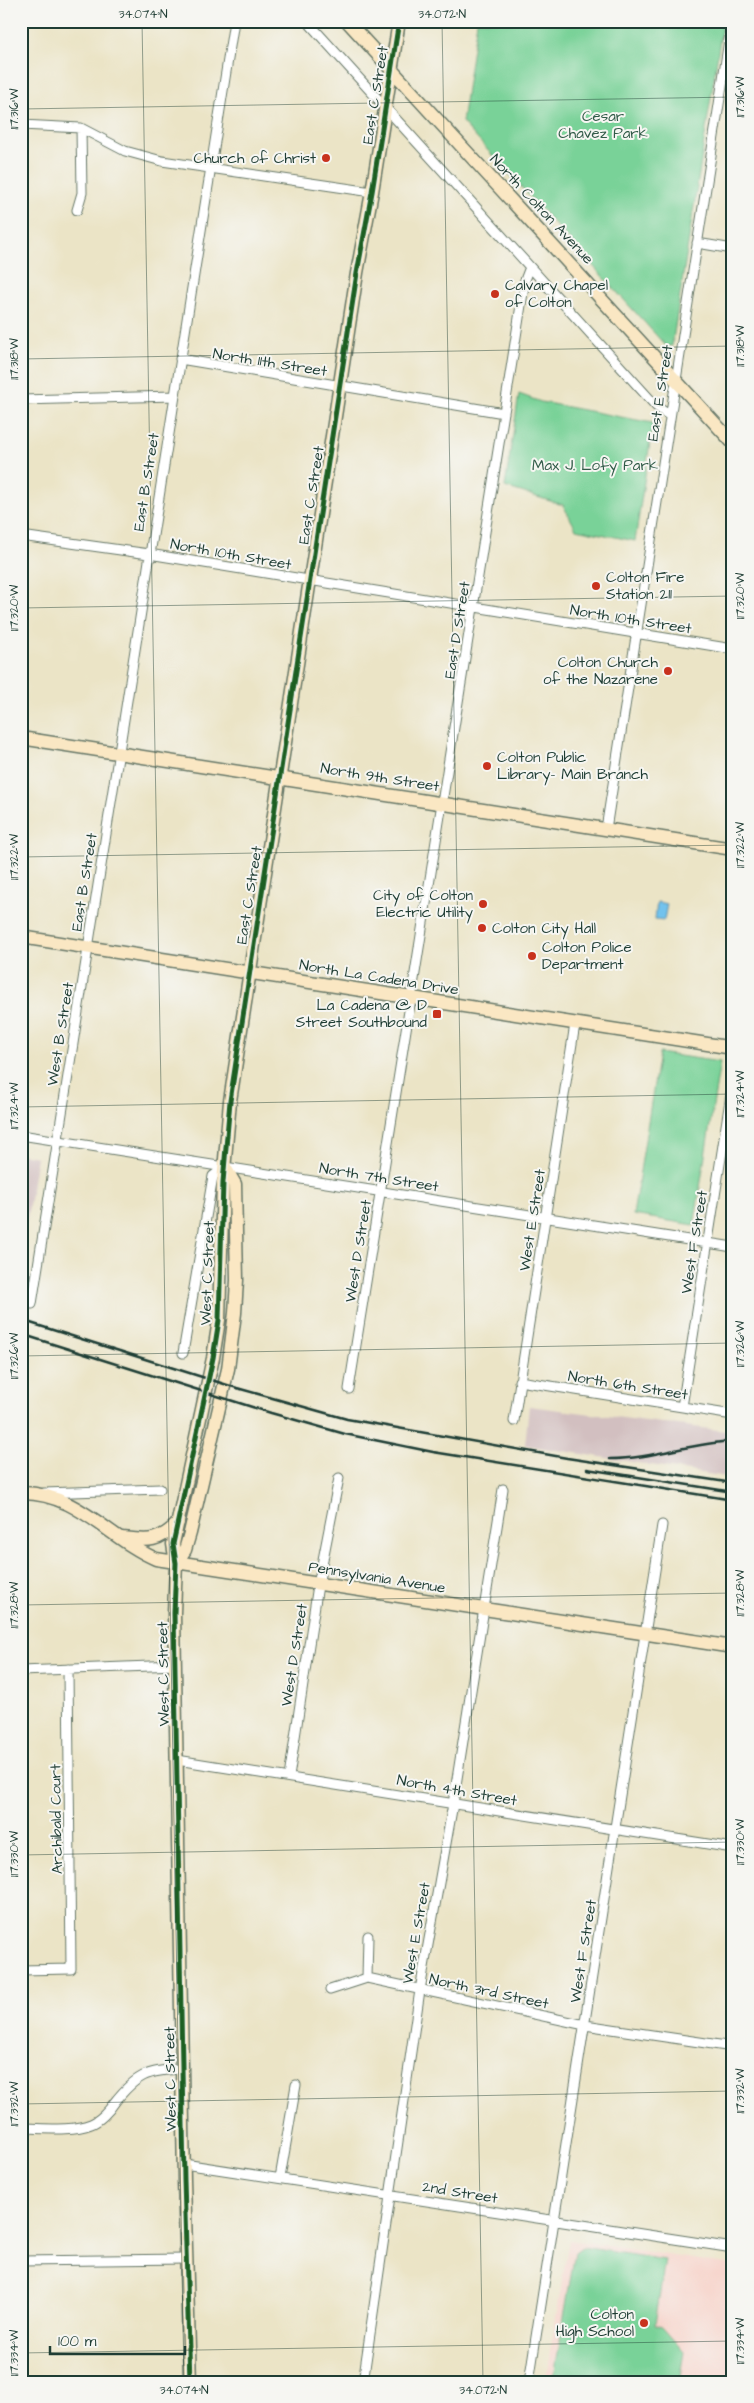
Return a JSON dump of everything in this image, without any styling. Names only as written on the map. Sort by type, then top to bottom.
[{"type":"street","name":"East B Street","points":[[87,947],[234,21]]},
{"type":"street","points":[[307,21],[656,406],[670,416]]},
{"type":"street","name":"North Colton Avenue","points":[[347,21],[733,443]]},
{"type":"street","name":"East C Street","points":[[250,973],[357,273],[399,21]]},
{"type":"street","name":"East E Street","points":[[606,829],[697,243],[730,48],[732,21]]},
{"type":"street","points":[[21,125],[81,128],[125,151],[162,160],[372,192]]},
{"type":"street","points":[[77,210],[82,193],[81,128]]},
{"type":"street","points":[[697,243],[733,249]]},
{"type":"street","name":"East D Street","points":[[412,998],[525,280],[530,266]]},
{"type":"street","name":"North 11th Street","points":[[180,359],[504,414]]},
{"type":"street","points":[[21,400],[174,396]]},
{"type":"street","name":"North 10th Street","points":[[21,536],[149,554],[474,609],[733,649]]},
{"type":"street","name":"North 9th Street","points":[[21,738],[733,849]]},
{"type":"street","name":"North La Cadena Drive","points":[[21,937],[733,1048]]},
{"type":"street","name":"West B Street","points":[[32,1304],[87,947]]},
{"type":"street","name":"West C Street","points":[[190,2382],[174,1613],[176,1563],[173,1544],[220,1320],[223,1182],[230,1101],[250,973]]},
{"type":"street","name":"West D Street","points":[[350,1389],[412,998]]},
{"type":"street","name":"West E Street","points":[[514,1421],[575,1024]]},
{"type":"street","name":"West F Street","points":[[682,1407],[733,1081]]},
{"type":"street","name":"North 7th Street","points":[[21,1135],[733,1248]]},
{"type":"street","points":[[183,1353],[213,1176],[225,1167]]},
{"type":"street","name":"West C Street","points":[[176,1563],[185,1550],[190,1533],[231,1348],[237,1280],[236,1198],[235,1184],[225,1167]]},
{"type":"street","name":"North 6th Street","points":[[519,1381],[733,1415]]},
{"type":"street","name":"West D Street","points":[[288,1777],[318,1585],[339,1478]]},
{"type":"street","name":"West E Street","points":[[363,2382],[420,1990],[453,1804],[503,1489]]},
{"type":"street","name":"Pennsylvania Avenue","points":[[28,1493],[160,1490]]},
{"type":"street","name":"Pennsylvania Avenue","points":[[28,1493],[61,1500],[82,1510],[143,1553],[156,1559],[318,1585],[733,1646]]},
{"type":"street","points":[[122,1538],[153,1540],[165,1536],[178,1523]]},
{"type":"street","name":"West F Street","points":[[529,2382],[662,1525]]},
{"type":"street","points":[[21,1671],[176,1665]]},
{"type":"street","name":"Archibald Court","points":[[21,1970],[71,1968],[68,1670]]},
{"type":"street","name":"North 4th Street","points":[[177,1760],[373,1789],[453,1804],[733,1848]]},
{"type":"street","points":[[330,1990],[367,1978],[368,1936]]},
{"type":"street","name":"North 3rd Street","points":[[367,1978],[585,2025],[733,2048]]},
{"type":"street","points":[[21,2128],[74,2128],[92,2124],[110,2109],[135,2079],[160,2069],[183,2069]]},
{"type":"street","points":[[280,2178],[296,2085]]},
{"type":"street","name":"2nd Street","points":[[184,2164],[733,2248]]},
{"type":"street","points":[[21,2261],[186,2259]]},
{"type":"street","points":[[159,2382],[190,2382]]},
{"type":"shaded area","points":[[21,1154],[37,1157],[21,1255]]},
{"type":"shaded area","points":[[529,1406],[733,1432],[733,1478],[525,1445]]},
{"type":"shaded area","name":"Colton High School","points":[[569,2240],[733,2265],[733,2382],[545,2382]]},
{"type":"green space","name":"Cesar Chavez Park","points":[[477,21],[723,21],[672,346],[666,346],[462,122]]},
{"type":"green space","name":"Max J. Lofy Park","points":[[519,394],[541,402],[653,423],[635,541],[576,529],[563,505],[505,487]]},
{"type":"green space","points":[[659,1053],[720,1062],[694,1225],[633,1215]]},
{"type":"green space","points":[[582,2247],[665,2260],[655,2325],[662,2327],[684,2352],[679,2382],[553,2382],[575,2252]]},
{"type":"water","points":[[657,902],[667,904],[664,920],[655,919]]},
{"type":"railway","points":[[21,1320],[237,1388],[347,1419],[567,1458],[733,1483]]},
{"type":"railway","points":[[21,1334],[271,1413],[345,1434],[433,1452],[733,1500]]},
{"type":"railway","points":[[610,1459],[641,1456],[717,1442],[733,1441]]},
{"type":"railway","points":[[587,1469],[733,1492]]},
{"type":"cycle path","points":[[190,2382],[184,2180],[174,1613],[176,1563],[173,1544],[213,1358],[219,1320],[223,1182],[230,1101],[357,273],[399,21]]},
{"type":"place","name":"Church of Christ","points":[[326,158]]},
{"type":"place","name":"Calvary Chapel of Colton","points":[[495,294]]},
{"type":"place","name":"Colton Fire Station 211","points":[[596,586]]},
{"type":"place","name":"Colton Church of the Nazarene","points":[[668,671]]},
{"type":"place","name":"Colton Public Library- Main Branch","points":[[487,766]]},
{"type":"place","name":"City of Colton Electric Utility","points":[[483,904]]},
{"type":"place","name":"Colton City Hall","points":[[482,928]]},
{"type":"place","name":"Colton Police Department","points":[[532,956]]},
{"type":"place","name":"La Cadena @ D Street Southbound","points":[[437,1014]]},
{"type":"place","name":"Colton High School","points":[[644,2323]]}]
